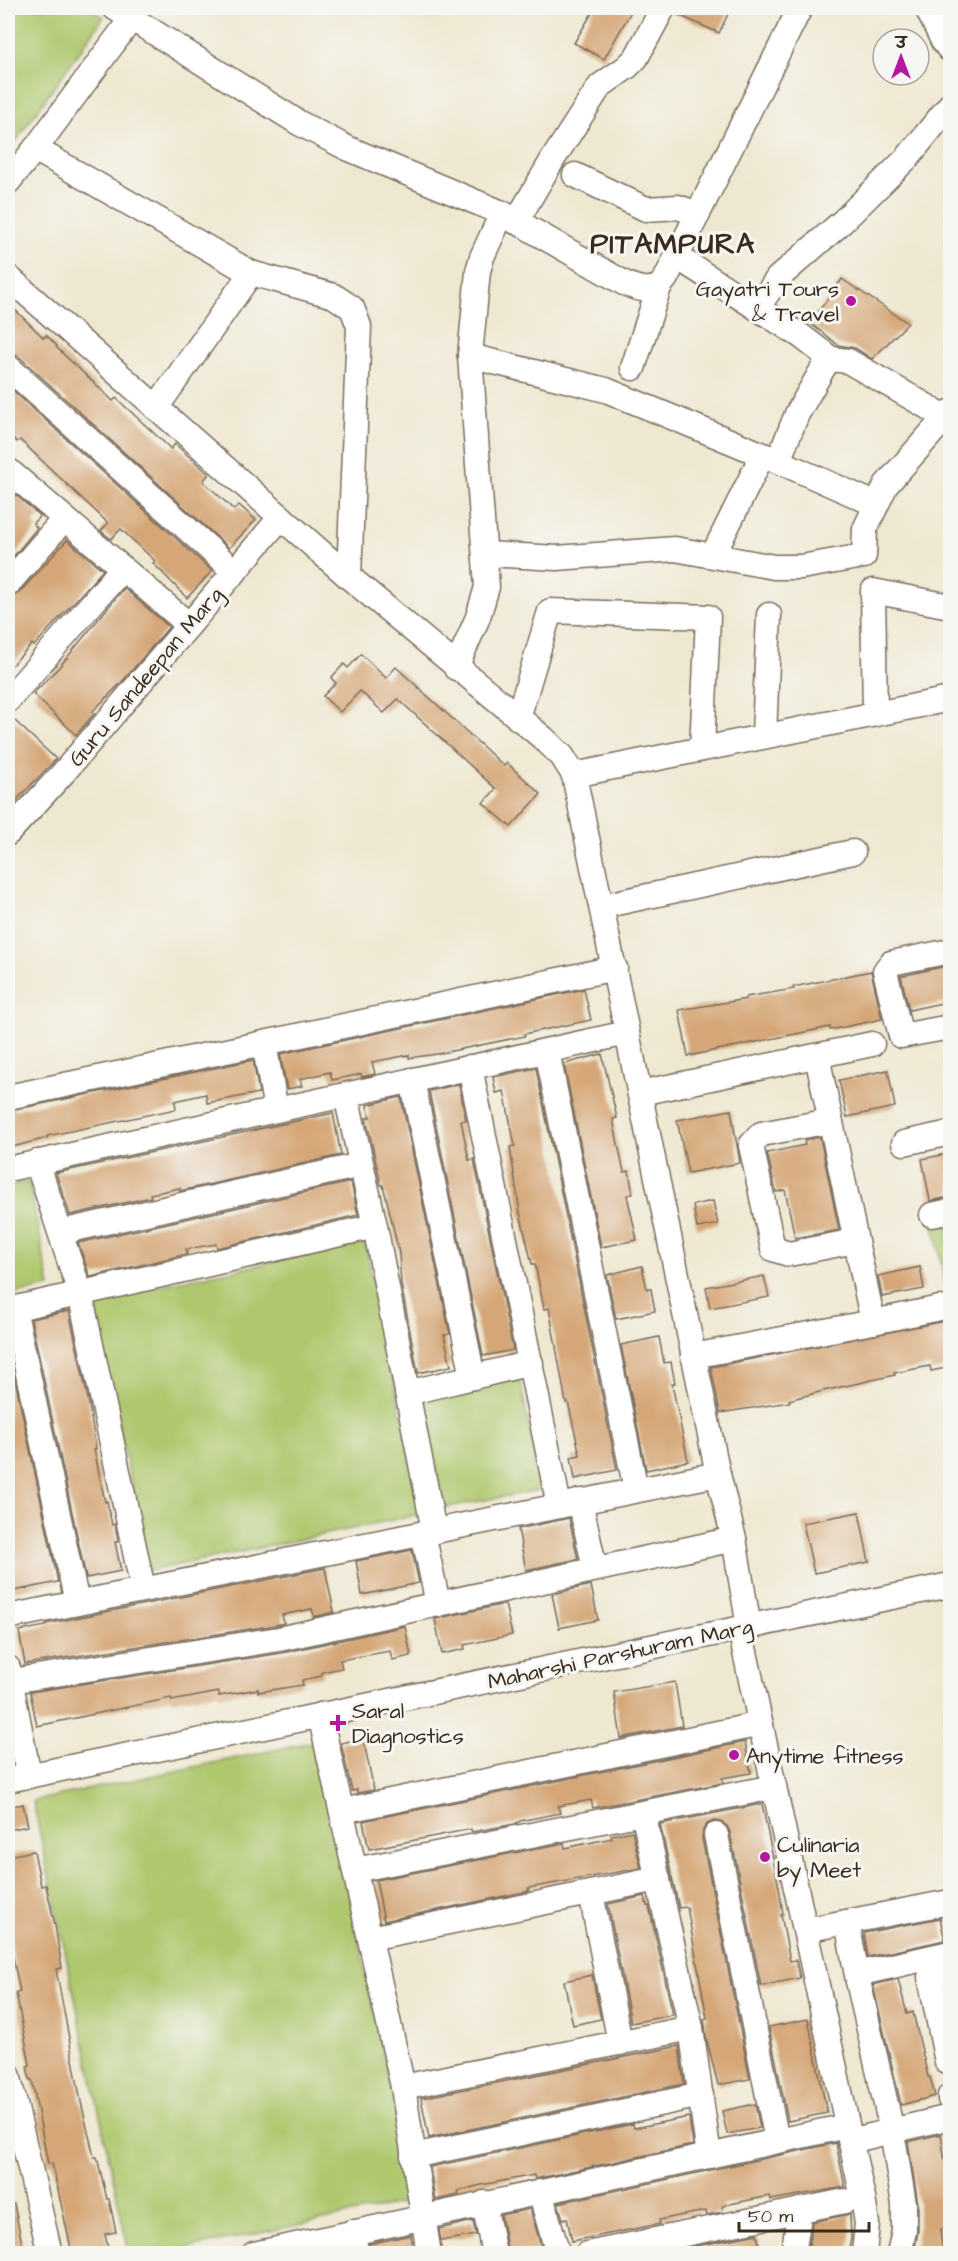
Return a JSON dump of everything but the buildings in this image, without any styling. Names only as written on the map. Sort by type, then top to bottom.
[{"type":"street","points":[[456,668],[478,617],[487,587],[470,356],[478,271],[483,257],[553,159],[600,86],[636,58],[663,8]]},
{"type":"street","points":[[633,368],[658,287],[666,278],[677,257],[800,8]]},
{"type":"street","points":[[927,8],[948,41]]},
{"type":"street","points":[[8,182],[35,149],[124,13],[299,123],[347,148],[509,218],[624,283],[638,289],[650,290],[658,287]]},
{"type":"street","points":[[757,308],[778,278],[842,222],[906,158],[951,105]]},
{"type":"street","points":[[35,149],[251,273],[334,296],[352,308],[359,326],[349,577]]},
{"type":"street","points":[[575,176],[646,209],[678,207],[698,214]]},
{"type":"street","points":[[486,554],[557,558],[662,548],[774,567],[801,567],[864,556],[865,529],[886,484],[949,415],[848,362],[831,359],[801,336],[677,257]]},
{"type":"street","points":[[156,408],[251,273]]},
{"type":"street","points":[[8,277],[349,577],[562,756],[574,775],[693,1356],[734,1539],[745,1628],[761,1724],[867,2223],[864,2253]]},
{"type":"street","points":[[470,356],[592,385],[875,504]]},
{"type":"street","points":[[713,555],[826,363],[831,359]]},
{"type":"street","points":[[9,372],[235,572]]},
{"type":"street","points":[[10,477],[64,519],[189,625]]},
{"type":"street","name":"Guru Sandeepan Marg","points":[[8,833],[64,772],[281,517]]},
{"type":"street","points":[[8,584],[64,519]]},
{"type":"street","points":[[8,700],[122,569]]},
{"type":"street","points":[[875,714],[873,591],[951,606]]},
{"type":"street","points":[[518,718],[550,611],[708,617],[702,749]]},
{"type":"street","points":[[765,736],[769,615]]},
{"type":"street","points":[[574,775],[951,699]]},
{"type":"street","points":[[602,906],[853,852]]},
{"type":"street","points":[[951,951],[891,963],[885,971],[898,1033],[901,1036],[951,1027]]},
{"type":"street","points":[[8,1096],[264,1044],[615,968]]},
{"type":"street","points":[[8,1169],[627,1033]]},
{"type":"street","points":[[264,1044],[276,1110]]},
{"type":"street","points":[[640,1093],[872,1044]]},
{"type":"street","points":[[547,1051],[636,1490]]},
{"type":"street","points":[[817,1056],[873,1322]]},
{"type":"street","points":[[470,1067],[531,1363],[570,1504],[595,1569]]},
{"type":"street","points":[[412,1080],[473,1377]]},
{"type":"street","points":[[346,1095],[375,1226],[407,1393],[438,1604]]},
{"type":"street","points":[[830,1121],[761,1134],[751,1145],[773,1249],[789,1254],[855,1241]]},
{"type":"street","points":[[904,1143],[951,1133]]},
{"type":"street","points":[[38,1162],[81,1293],[143,1589]]},
{"type":"street","points":[[60,1232],[362,1165]]},
{"type":"street","points":[[77,1603],[11,1309],[375,1226]]},
{"type":"street","points":[[693,1356],[940,1308]]},
{"type":"street","points":[[407,1393],[531,1363]]},
{"type":"street","points":[[8,1617],[718,1474]]},
{"type":"street","points":[[18,1778],[9,1675],[279,1639],[734,1539]]},
{"type":"street","name":"Maharshi Parshuram Marg","points":[[18,1778],[951,1585]]},
{"type":"street","points":[[320,1715],[403,2087],[429,2253]]},
{"type":"street","points":[[342,1811],[761,1724]]},
{"type":"street","points":[[355,1870],[774,1787]]},
{"type":"street","points":[[643,1813],[691,2028],[710,2156]]},
{"type":"street","points":[[716,1835],[777,2141]]},
{"type":"street","points":[[370,1938],[657,1879]]},
{"type":"street","points":[[591,1893],[620,2043]]},
{"type":"street","points":[[805,1930],[950,1906]]},
{"type":"street","points":[[847,1922],[892,2131],[905,2217],[899,2253]]},
{"type":"street","points":[[858,1981],[862,1974],[870,1971],[951,1953]]},
{"type":"street","points":[[951,1974],[930,1977],[947,2062],[951,2061]]},
{"type":"street","points":[[403,2087],[691,2028]]},
{"type":"street","points":[[8,2074],[50,2253]]},
{"type":"street","points":[[413,2156],[700,2095]]},
{"type":"street","points":[[254,2253],[355,2243],[422,2216],[777,2141],[892,2131],[951,2117]]},
{"type":"street","points":[[540,2192],[558,2253]]},
{"type":"street","points":[[587,2253],[845,2201]]},
{"type":"street","points":[[484,2204],[494,2253]]},
{"type":"street","points":[[793,2253],[800,2210]]},
{"type":"green space","points":[[8,8],[88,8],[104,17],[8,152]]},
{"type":"green space","points":[[29,1182],[50,1287],[8,1295],[8,1186]]},
{"type":"green space","points":[[950,1211],[950,1308],[932,1215]]},
{"type":"green space","points":[[365,1243],[422,1514],[149,1571],[93,1299]]},
{"type":"green space","points":[[520,1379],[541,1490],[442,1508],[421,1397]]},
{"type":"green space","points":[[317,1741],[414,2201],[165,2253],[129,2253],[33,1801]]},
{"type":"place","name":"Gayatri Tours & Travel","points":[[851,301]]},
{"type":"place","name":"Saral Diagnostics","points":[[338,1723]]},
{"type":"place","name":"Anytime fitness","points":[[734,1755]]},
{"type":"place","name":"Culinaria by Meet","points":[[765,1857]]},
{"type":"district","name":"PITAMPURA","points":[[673,243]]}]
